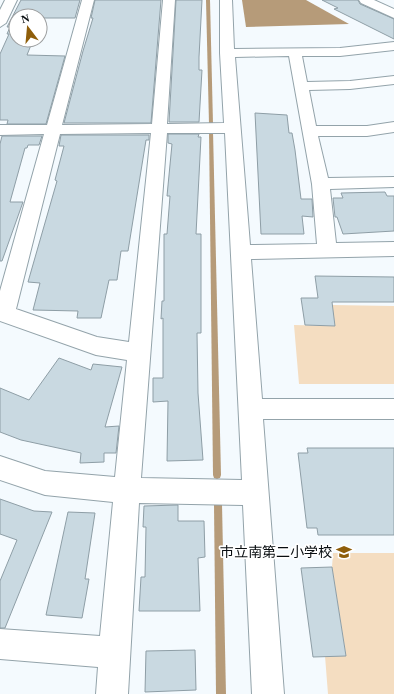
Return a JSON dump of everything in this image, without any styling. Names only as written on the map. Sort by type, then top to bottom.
[{"type":"street","points":[[0,23],[11,0]]},
{"type":"street","points":[[88,0],[54,129],[2,313],[96,346],[139,353]]},
{"type":"street","points":[[112,694],[114,653],[139,353],[160,129],[168,0]]},
{"type":"street","points":[[226,0],[227,54],[241,252],[254,493],[268,694]]},
{"type":"street","points":[[365,0],[394,14]]},
{"type":"street","points":[[227,54],[340,52],[394,46]]},
{"type":"street","points":[[294,54],[309,131],[322,184],[327,249]]},
{"type":"street","points":[[300,86],[350,85],[394,80]]},
{"type":"street","points":[[309,131],[367,131],[394,127]]},
{"type":"street","points":[[0,130],[232,128]]},
{"type":"street","points":[[322,184],[394,182]]},
{"type":"street","points":[[241,252],[327,249],[394,249]]},
{"type":"street","points":[[250,409],[394,409]]},
{"type":"street","points":[[0,468],[45,483],[128,490],[254,493]]},
{"type":"street","points":[[0,644],[114,653]]},
{"type":"shaded area","points":[[242,0],[306,0],[349,24],[246,27]]},
{"type":"shaded area","points":[[332,305],[394,306],[394,384],[299,384],[294,325],[335,326]]},
{"type":"shaded area","points":[[333,553],[394,553],[394,694],[328,694],[325,656],[346,655],[332,567]]},
{"type":"building","points":[[21,0],[80,0],[75,18],[48,18],[48,8],[17,8]]},
{"type":"building","points":[[95,0],[161,0],[151,123],[64,123],[93,18],[91,18]]},
{"type":"building","points":[[176,0],[202,0],[199,70],[202,70],[199,122],[169,122]]},
{"type":"building","points":[[322,0],[358,0],[360,4],[394,19],[394,39],[334,9],[338,8]]},
{"type":"building","points":[[8,36],[8,48],[30,48],[27,55],[65,56],[46,124],[7,124],[8,120],[0,120],[0,54]]},
{"type":"building","points":[[255,113],[287,115],[289,133],[292,133],[295,150],[301,199],[312,199],[313,217],[302,216],[304,234],[261,234]]},
{"type":"building","points":[[168,134],[199,134],[198,137],[201,137],[196,234],[201,234],[201,333],[197,333],[198,393],[203,460],[167,461],[168,401],[153,402],[153,378],[163,378],[163,318],[161,319],[162,301],[164,301],[164,234],[167,234],[170,196],[167,196],[172,144],[168,143]]},
{"type":"building","points":[[61,135],[149,135],[149,140],[146,140],[128,251],[121,251],[117,280],[109,280],[101,318],[77,318],[78,311],[33,310],[40,283],[28,282],[57,181],[55,180],[64,146],[59,146]]},
{"type":"building","points":[[2,136],[42,136],[39,145],[28,145],[27,148],[25,148],[10,202],[23,202],[2,261],[0,261],[0,144]]},
{"type":"building","points":[[385,192],[387,196],[394,196],[394,231],[343,234],[337,217],[335,217],[333,198],[343,198],[341,193]]},
{"type":"building","points":[[315,276],[394,277],[394,302],[332,302],[335,326],[305,325],[301,298],[318,298]]},
{"type":"building","points":[[59,358],[91,370],[93,364],[122,367],[105,427],[119,426],[116,453],[104,453],[104,462],[80,463],[81,453],[21,440],[0,432],[0,388],[29,400]]},
{"type":"building","points":[[307,448],[394,448],[394,535],[318,535],[317,528],[307,528],[298,453],[308,453]]},
{"type":"building","points":[[0,499],[34,511],[52,512],[5,628],[0,628],[0,581],[17,540],[0,534]]},
{"type":"building","points":[[178,505],[178,521],[204,521],[205,557],[198,558],[200,611],[139,611],[141,577],[145,577],[146,527],[143,527],[144,506]]},
{"type":"building","points":[[68,512],[95,513],[85,579],[89,579],[82,618],[46,615]]},
{"type":"building","points":[[332,567],[346,656],[313,657],[301,568]]},
{"type":"building","points":[[195,650],[196,690],[145,692],[146,651]]},
{"type":"waterway","points":[[208,0],[211,124]]},
{"type":"waterway","points":[[211,131],[217,475]]},
{"type":"waterway","points":[[218,504],[221,694]]},
{"type":"place","name":"市立南第二小学校","points":[[344,552]]}]
